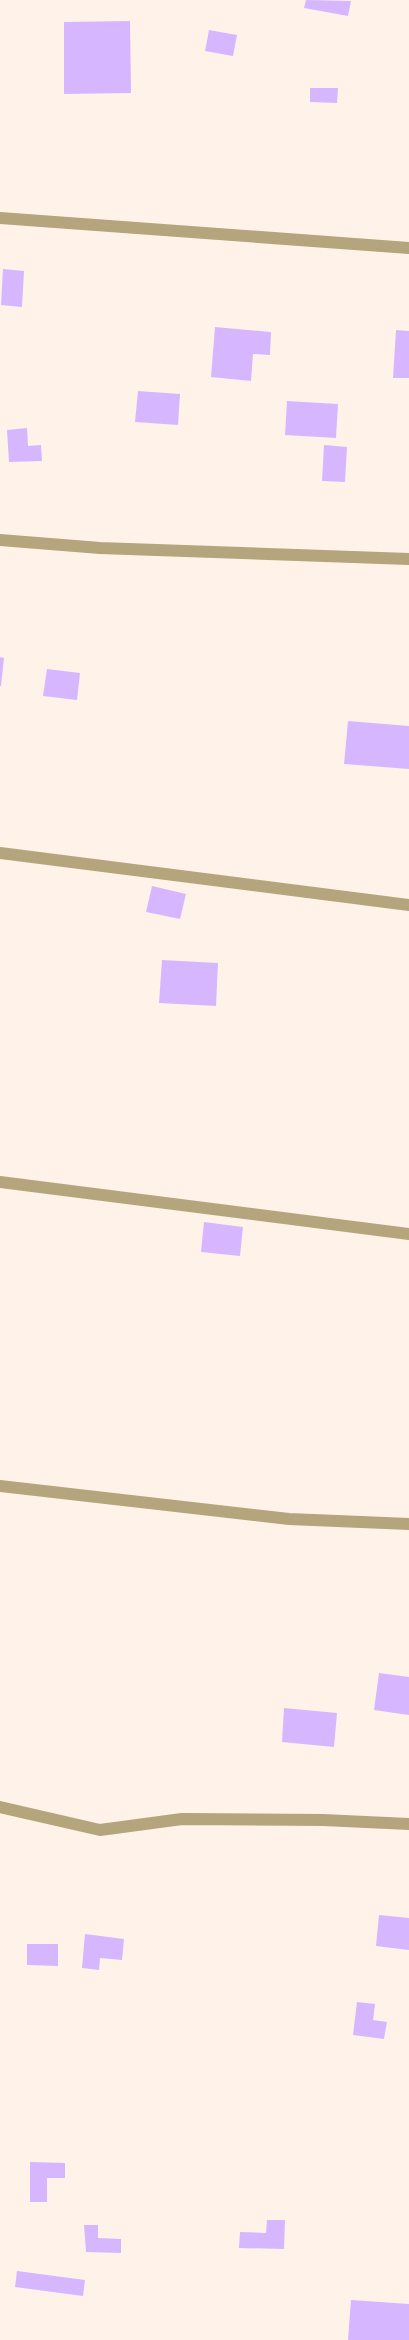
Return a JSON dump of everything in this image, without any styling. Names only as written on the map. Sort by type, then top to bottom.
[{"type":"street","points":[[0,218],[409,248]]},
{"type":"street","points":[[0,540],[100,548],[409,559]]},
{"type":"street","points":[[0,853],[409,905]]},
{"type":"street","points":[[0,1182],[409,1234]]},
{"type":"street","points":[[0,1486],[289,1519],[409,1524]]},
{"type":"street","points":[[0,1807],[100,1830],[182,1819],[323,1820],[409,1824]]},
{"type":"building","points":[[306,0],[351,1],[348,16],[304,8]]},
{"type":"building","points":[[130,21],[131,93],[64,94],[64,22]]},
{"type":"building","points":[[209,30],[237,35],[233,56],[205,51]]},
{"type":"building","points":[[310,88],[338,88],[337,103],[310,102]]},
{"type":"building","points":[[3,269],[24,271],[22,307],[1,305]]},
{"type":"building","points":[[215,327],[271,332],[270,355],[253,354],[251,381],[211,377]]},
{"type":"building","points":[[396,330],[409,331],[409,378],[393,378]]},
{"type":"building","points":[[138,391],[180,394],[178,425],[135,422]]},
{"type":"building","points":[[287,401],[338,404],[336,438],[285,435]]},
{"type":"building","points":[[27,428],[28,446],[41,445],[42,461],[9,462],[7,430]]},
{"type":"building","points":[[324,445],[347,447],[345,482],[322,481]]},
{"type":"building","points":[[0,657],[4,658],[1,686],[0,686]]},
{"type":"building","points":[[47,669],[80,673],[77,700],[43,696]]},
{"type":"building","points":[[348,721],[409,726],[409,769],[344,764]]},
{"type":"building","points":[[152,886],[186,894],[180,919],[146,912]]},
{"type":"building","points":[[162,960],[218,963],[216,1006],[159,1003]]},
{"type":"building","points":[[204,1222],[243,1227],[240,1256],[201,1252]]},
{"type":"building","points":[[379,1673],[409,1677],[409,1715],[374,1710]]},
{"type":"building","points":[[284,1708],[337,1713],[334,1747],[282,1742]]},
{"type":"building","points":[[379,1915],[409,1918],[409,1950],[376,1946]]},
{"type":"building","points":[[85,1934],[124,1939],[122,1960],[100,1958],[99,1970],[82,1968]]},
{"type":"building","points":[[27,1944],[58,1944],[58,1966],[27,1965]]},
{"type":"building","points":[[357,2002],[375,2004],[373,2020],[387,2022],[384,2039],[353,2035]]},
{"type":"building","points":[[30,2162],[65,2163],[65,2178],[47,2178],[47,2202],[30,2202]]},
{"type":"building","points":[[267,2220],[285,2220],[284,2249],[239,2248],[240,2232],[266,2233]]},
{"type":"building","points":[[84,2225],[98,2225],[98,2238],[121,2239],[121,2253],[86,2252]]},
{"type":"building","points":[[17,2271],[85,2280],[83,2296],[15,2287]]},
{"type":"building","points":[[351,2300],[409,2304],[409,2340],[348,2340]]}]
